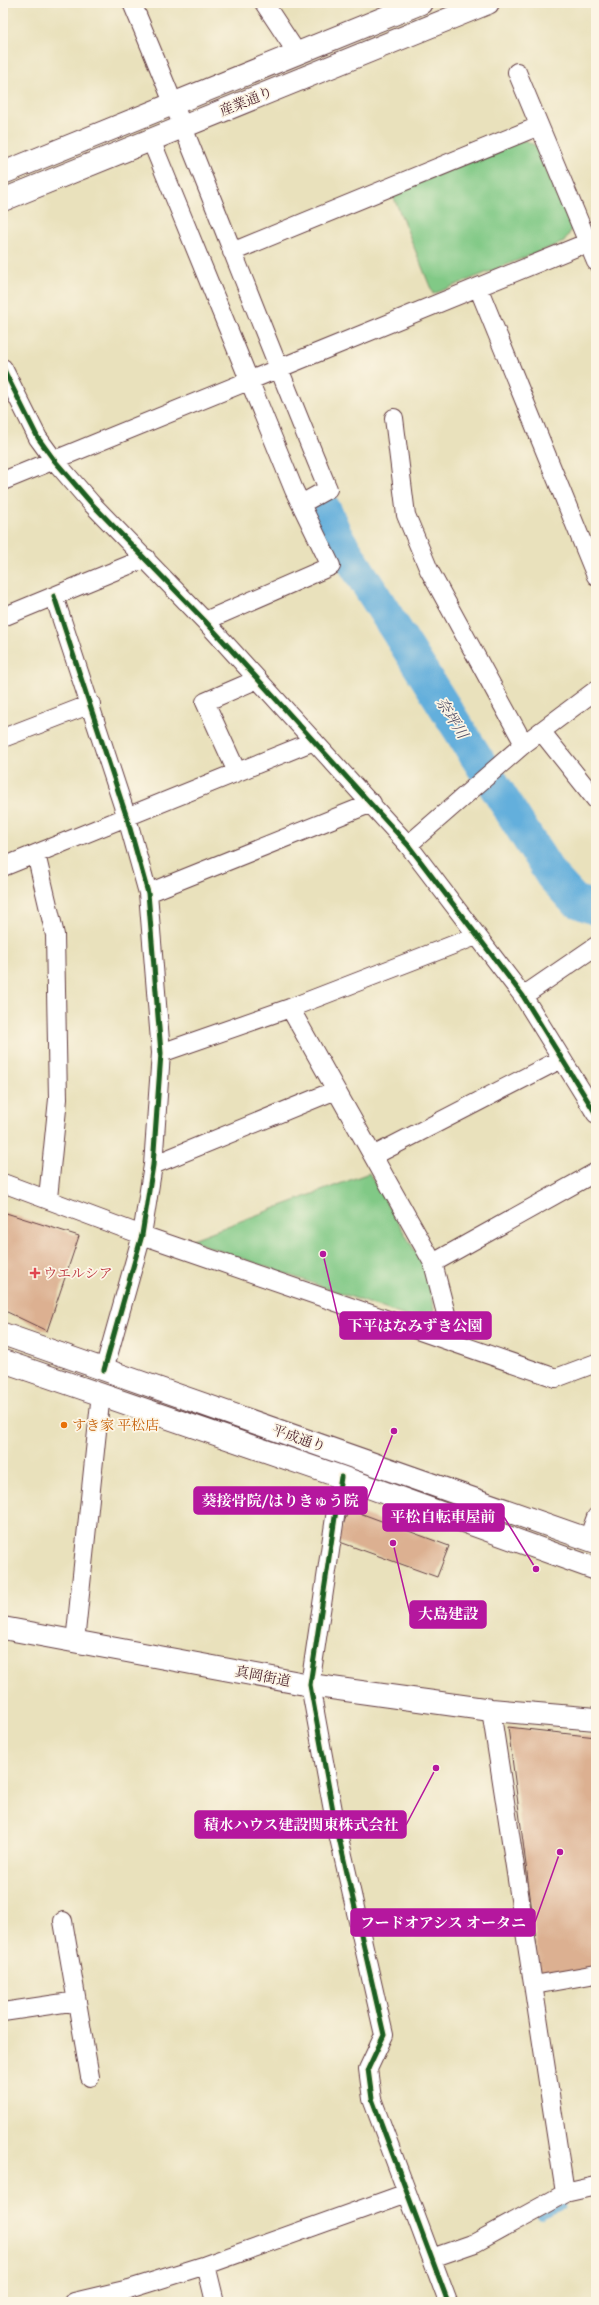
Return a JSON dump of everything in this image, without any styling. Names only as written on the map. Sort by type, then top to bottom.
[{"type":"street","points":[[132,3],[184,126],[278,369],[328,490],[301,504]]},
{"type":"street","points":[[264,3],[297,54]]},
{"type":"street","name":"産業通り","points":[[3,173],[421,3]]},
{"type":"street","name":"産業通り","points":[[3,200],[488,3]]},
{"type":"street","points":[[517,72],[539,126],[592,241],[596,262]]},
{"type":"street","points":[[232,252],[539,126]]},
{"type":"street","points":[[151,140],[301,504],[331,566],[205,621]]},
{"type":"street","points":[[3,481],[592,241]]},
{"type":"street","points":[[478,287],[596,576]]},
{"type":"street","points":[[3,368],[38,438],[54,460],[92,504],[146,558],[205,621],[372,803],[408,845],[523,996],[596,1114]]},
{"type":"street","points":[[394,418],[406,514],[429,570],[524,744]]},
{"type":"street","points":[[3,617],[146,558]]},
{"type":"street","points":[[54,596],[91,704],[127,818],[148,893],[161,1053],[153,1165],[142,1235],[104,1370]]},
{"type":"street","points":[[237,772],[205,702],[258,679]]},
{"type":"street","points":[[408,845],[524,744],[596,690]]},
{"type":"street","points":[[3,738],[91,704]]},
{"type":"street","points":[[541,731],[596,800]]},
{"type":"street","points":[[3,867],[314,741]]},
{"type":"street","points":[[148,893],[372,803]]},
{"type":"street","points":[[36,854],[54,935],[58,1099],[48,1198]]},
{"type":"street","points":[[161,1053],[290,1008],[476,936]]},
{"type":"street","points":[[523,996],[596,946]]},
{"type":"street","points":[[290,1008],[433,1263],[453,1341]]},
{"type":"street","points":[[373,1156],[561,1059]]},
{"type":"street","points":[[153,1165],[336,1090]]},
{"type":"street","points":[[433,1263],[596,1172]]},
{"type":"street","points":[[3,1182],[142,1235],[453,1341],[556,1378],[596,1363]]},
{"type":"street","name":"平成通り","points":[[3,1334],[592,1541]]},
{"type":"street","name":"平成通り","points":[[3,1361],[101,1393],[341,1477],[596,1569]]},
{"type":"street","points":[[75,1642],[101,1393]]},
{"type":"street","points":[[341,1477],[310,1685],[334,1816],[384,2035],[368,2069],[372,2099],[448,2302]]},
{"type":"street","points":[[592,1541],[596,1517]]},
{"type":"street","name":"真岡街道","points":[[3,1628],[310,1685],[491,1710],[596,1719]]},
{"type":"street","points":[[491,1710],[566,2193]]},
{"type":"street","points":[[64,1920],[90,2077]]},
{"type":"street","points":[[534,1985],[596,1974]]},
{"type":"street","points":[[3,2012],[77,2001]]},
{"type":"street","points":[[432,2258],[475,2243],[566,2193],[596,2186]]},
{"type":"street","points":[[74,2302],[129,2289],[206,2265],[407,2193]]},
{"type":"street","points":[[206,2265],[215,2302]]},
{"type":"green space","points":[[525,140],[536,146],[572,229],[564,242],[433,294],[392,193]]},
{"type":"green space","points":[[369,1173],[425,1268],[435,1315],[425,1323],[190,1240]]},
{"type":"building","name":"ウエルシア","points":[[3,1212],[79,1236],[47,1331],[3,1310]]},
{"type":"building","points":[[349,1509],[449,1546],[437,1577],[337,1541]]},
{"type":"building","points":[[508,1727],[596,1737],[596,1967],[541,1980]]},
{"type":"waterway","name":"奈坪川","points":[[325,510],[336,535],[551,875],[574,900],[596,909]]},
{"type":"waterway","points":[[540,2217],[563,2206],[564,2198]]},
{"type":"cycle path","points":[[3,368],[38,438],[54,460],[92,504],[205,621],[408,845],[523,996],[596,1114]]},
{"type":"cycle path","points":[[54,596],[127,818],[148,893],[161,1053],[153,1165],[142,1235],[104,1370]]},
{"type":"cycle path","points":[[341,1477],[310,1685],[334,1816],[384,2035],[368,2069],[372,2099],[448,2302]]},
{"type":"place","name":"下平はなみずき公園","points":[[323,1254]]},
{"type":"place","name":"ウエルシア","points":[[35,1273]]},
{"type":"place","name":"すき家 平松店","points":[[64,1425]]},
{"type":"place","name":"葵接骨院/はりきゅう院","points":[[394,1431]]},
{"type":"place","name":"大島建設","points":[[393,1543]]},
{"type":"place","name":"平松自転車屋前","points":[[536,1569]]},
{"type":"place","name":"積水ハウス建設関東株式会社","points":[[436,1768]]},
{"type":"place","name":"フードオアシス オータニ","points":[[560,1852]]}]
